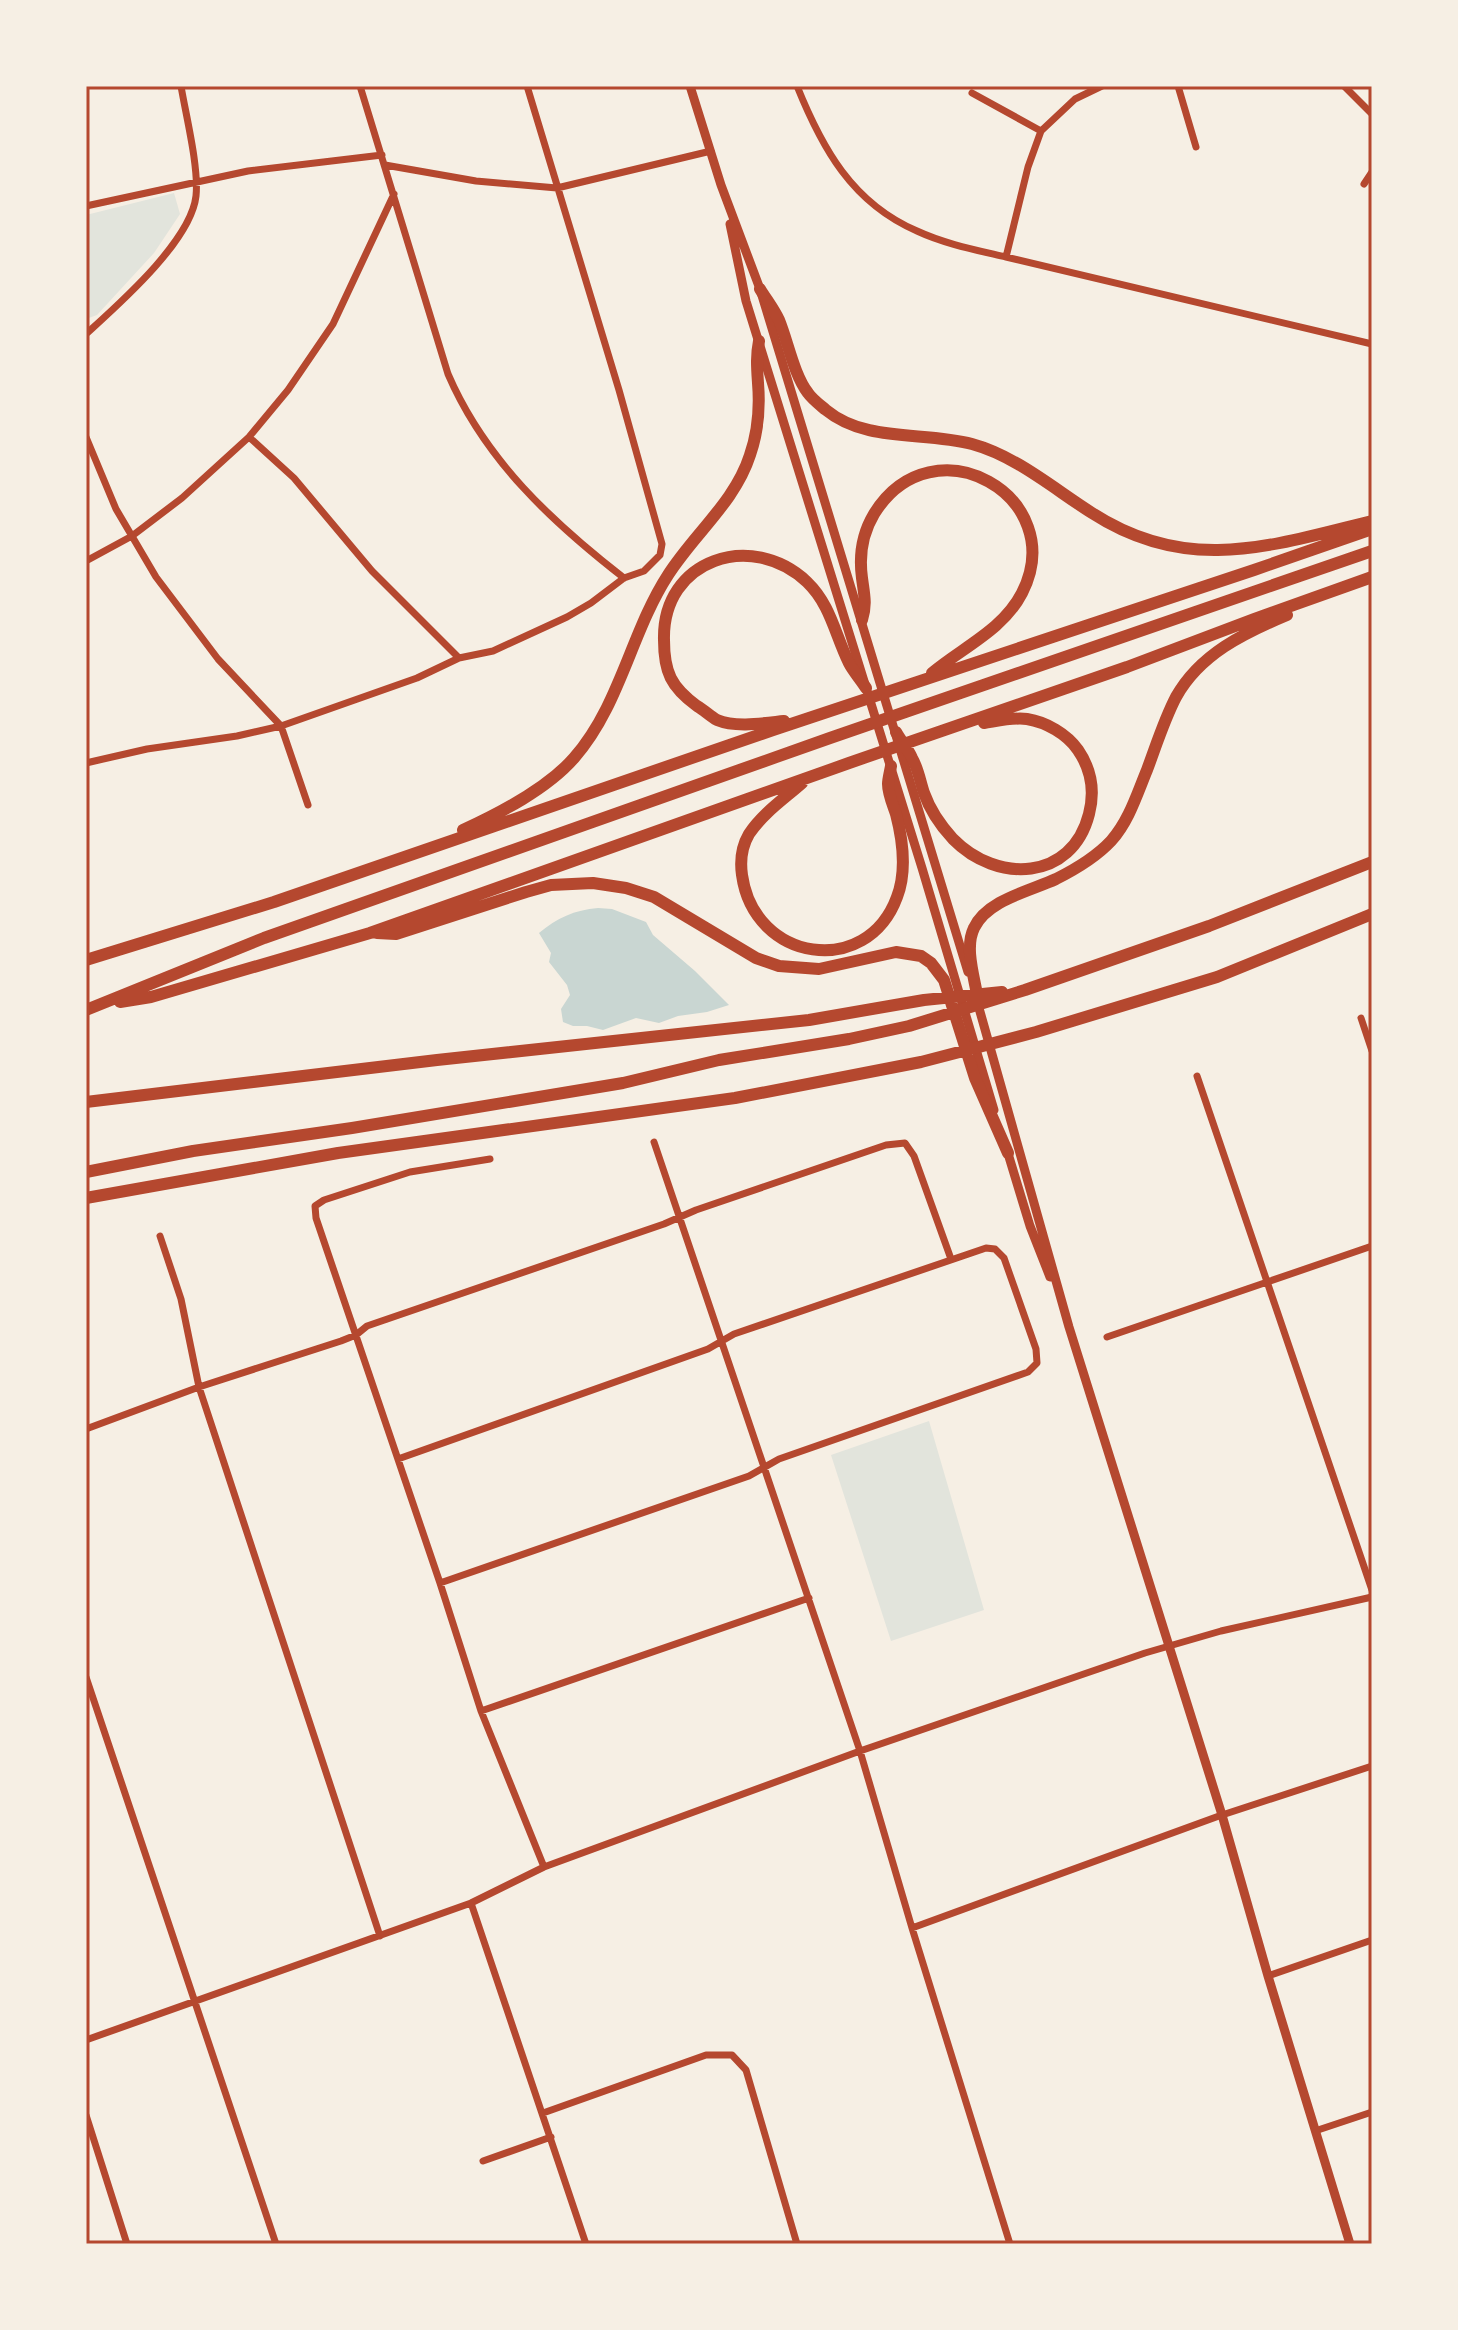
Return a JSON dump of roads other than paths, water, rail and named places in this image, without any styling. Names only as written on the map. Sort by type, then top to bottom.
[{"type":"highway","points":[[760,289],[778,318],[807,393],[828,412],[847,423],[871,430],[955,440],[989,450],[1133,535],[1177,548],[1219,551],[1277,544],[1372,521]]},
{"type":"highway","points":[[398,859],[502,811],[555,776],[589,738],[615,689],[657,593],[670,571],[725,502],[744,471],[756,432],[756,356],[759,341]]},
{"type":"highway","points":[[862,620],[867,606],[861,571],[862,545],[871,518],[893,490],[915,477],[951,470],[983,477],[1006,494],[1023,517],[1030,541],[1030,569],[1022,593],[999,623],[925,679]]},
{"type":"highway","points":[[86,960],[274,902],[811,717],[1372,529]]},
{"type":"highway","points":[[86,1010],[279,933],[815,743],[1372,551]]},
{"type":"highway","points":[[811,717],[752,724],[718,721],[680,694],[664,663],[663,626],[678,588],[700,568],[725,557],[754,556],[778,562],[798,574],[822,599],[866,688]]},
{"type":"highway","points":[[101,1004],[151,997],[370,933],[1372,579]]},
{"type":"highway","points":[[979,1007],[971,974],[969,942],[981,917],[1001,903],[1075,869],[1112,840],[1127,818],[1166,719],[1191,675],[1224,646],[1251,631],[1372,579]]},
{"type":"highway","points":[[896,732],[933,814],[955,841],[982,860],[1004,868],[1022,870],[1047,865],[1069,852],[1086,827],[1092,802],[1091,780],[1085,761],[1072,741],[1053,728],[1028,719],[979,723],[945,730]]},
{"type":"highway","points":[[808,779],[774,806],[749,835],[743,849],[741,867],[748,903],[759,920],[775,935],[809,949],[832,949],[858,942],[871,934],[896,901],[901,886],[902,835],[888,785],[891,766]]},
{"type":"highway","points":[[86,1172],[193,1151],[623,1083],[719,1060],[909,1026],[1025,990],[1209,926],[1372,862]]},
{"type":"highway","points":[[370,933],[396,934],[551,885],[593,883],[626,888],[654,897],[756,958],[779,966],[819,969],[887,953],[904,952],[921,956],[949,978],[979,1077],[1008,1153]]},
{"type":"highway","points":[[86,1198],[338,1153],[735,1098],[921,1062],[1036,1032],[1217,977],[1372,914]]},
{"type":"highway","points":[[86,1102],[809,1020],[924,1000],[1025,990]]},
{"type":"main road","points":[[690,86],[721,185],[744,289],[853,661]]},
{"type":"main road","points":[[721,185],[760,289],[896,732]]},
{"type":"main road","points":[[866,688],[891,766],[949,978]]},
{"type":"main road","points":[[909,760],[971,974]]},
{"type":"main road","points":[[979,1007],[1069,1327],[1222,1815],[1350,2244]]},
{"type":"main road","points":[[1008,1153],[1030,1226],[1069,1327]]},
{"type":"street","points":[[86,334],[168,251],[195,200],[196,182],[181,86]]},
{"type":"street","points":[[360,86],[448,374],[470,417],[504,466],[537,504],[624,578]]},
{"type":"street","points":[[86,763],[281,726],[417,678],[459,658],[493,651],[567,617],[624,578],[650,567],[660,555],[662,544],[635,445],[527,86]]},
{"type":"street","points":[[797,86],[831,158],[872,202],[913,230],[1006,257],[1372,344]]},
{"type":"street","points":[[1006,257],[1028,167],[1041,131],[1075,99],[1102,86]]},
{"type":"street","points":[[1178,86],[1196,147]]},
{"type":"street","points":[[1344,86],[1372,114]]},
{"type":"street","points":[[972,93],[1041,131]]},
{"type":"street","points":[[385,165],[476,181],[557,188],[711,151]]},
{"type":"street","points":[[86,206],[284,166],[382,155]]},
{"type":"street","points":[[1364,184],[1372,172]]},
{"type":"street","points":[[86,561],[132,536],[182,498],[249,437],[288,390],[333,324],[394,194]]},
{"type":"street","points":[[86,437],[106,488],[156,577],[188,621],[281,726],[308,805]]},
{"type":"street","points":[[249,437],[294,478],[372,571],[459,658]]},
{"type":"street","points":[[1361,1018],[1372,1051]]},
{"type":"street","points":[[1197,1076],[1372,1590]]},
{"type":"street","points":[[654,1142],[860,1751],[1010,2244]]},
{"type":"street","points":[[86,1429],[199,1387],[341,1341],[367,1326],[886,1145],[905,1143],[914,1156],[951,1259]]},
{"type":"street","points":[[490,1159],[410,1172],[324,1200],[315,1206],[316,1218],[481,1711],[544,1867]]},
{"type":"street","points":[[160,1236],[181,1299],[199,1387],[380,1936]]},
{"type":"street","points":[[1107,1337],[1372,1246]]},
{"type":"street","points":[[398,1459],[708,1349],[734,1334],[986,1248],[995,1249],[1004,1258],[1036,1349],[1037,1363],[1028,1372],[779,1459],[749,1476],[440,1583]]},
{"type":"street","points":[[86,2040],[471,1903],[544,1867],[860,1751],[1170,1646],[1221,1631],[1372,1597]]},
{"type":"street","points":[[481,1711],[809,1598]]},
{"type":"street","points":[[86,1677],[276,2244]]},
{"type":"street","points":[[912,1928],[1222,1815],[1372,1766]]},
{"type":"street","points":[[471,1903],[586,2244]]},
{"type":"street","points":[[1268,1976],[1372,1940]]},
{"type":"street","points":[[543,2113],[706,2055],[732,2055],[746,2070],[797,2244]]},
{"type":"street","points":[[1315,2131],[1372,2112]]},
{"type":"street","points":[[86,2115],[127,2244]]},
{"type":"street","points":[[483,2161],[551,2137]]}]
